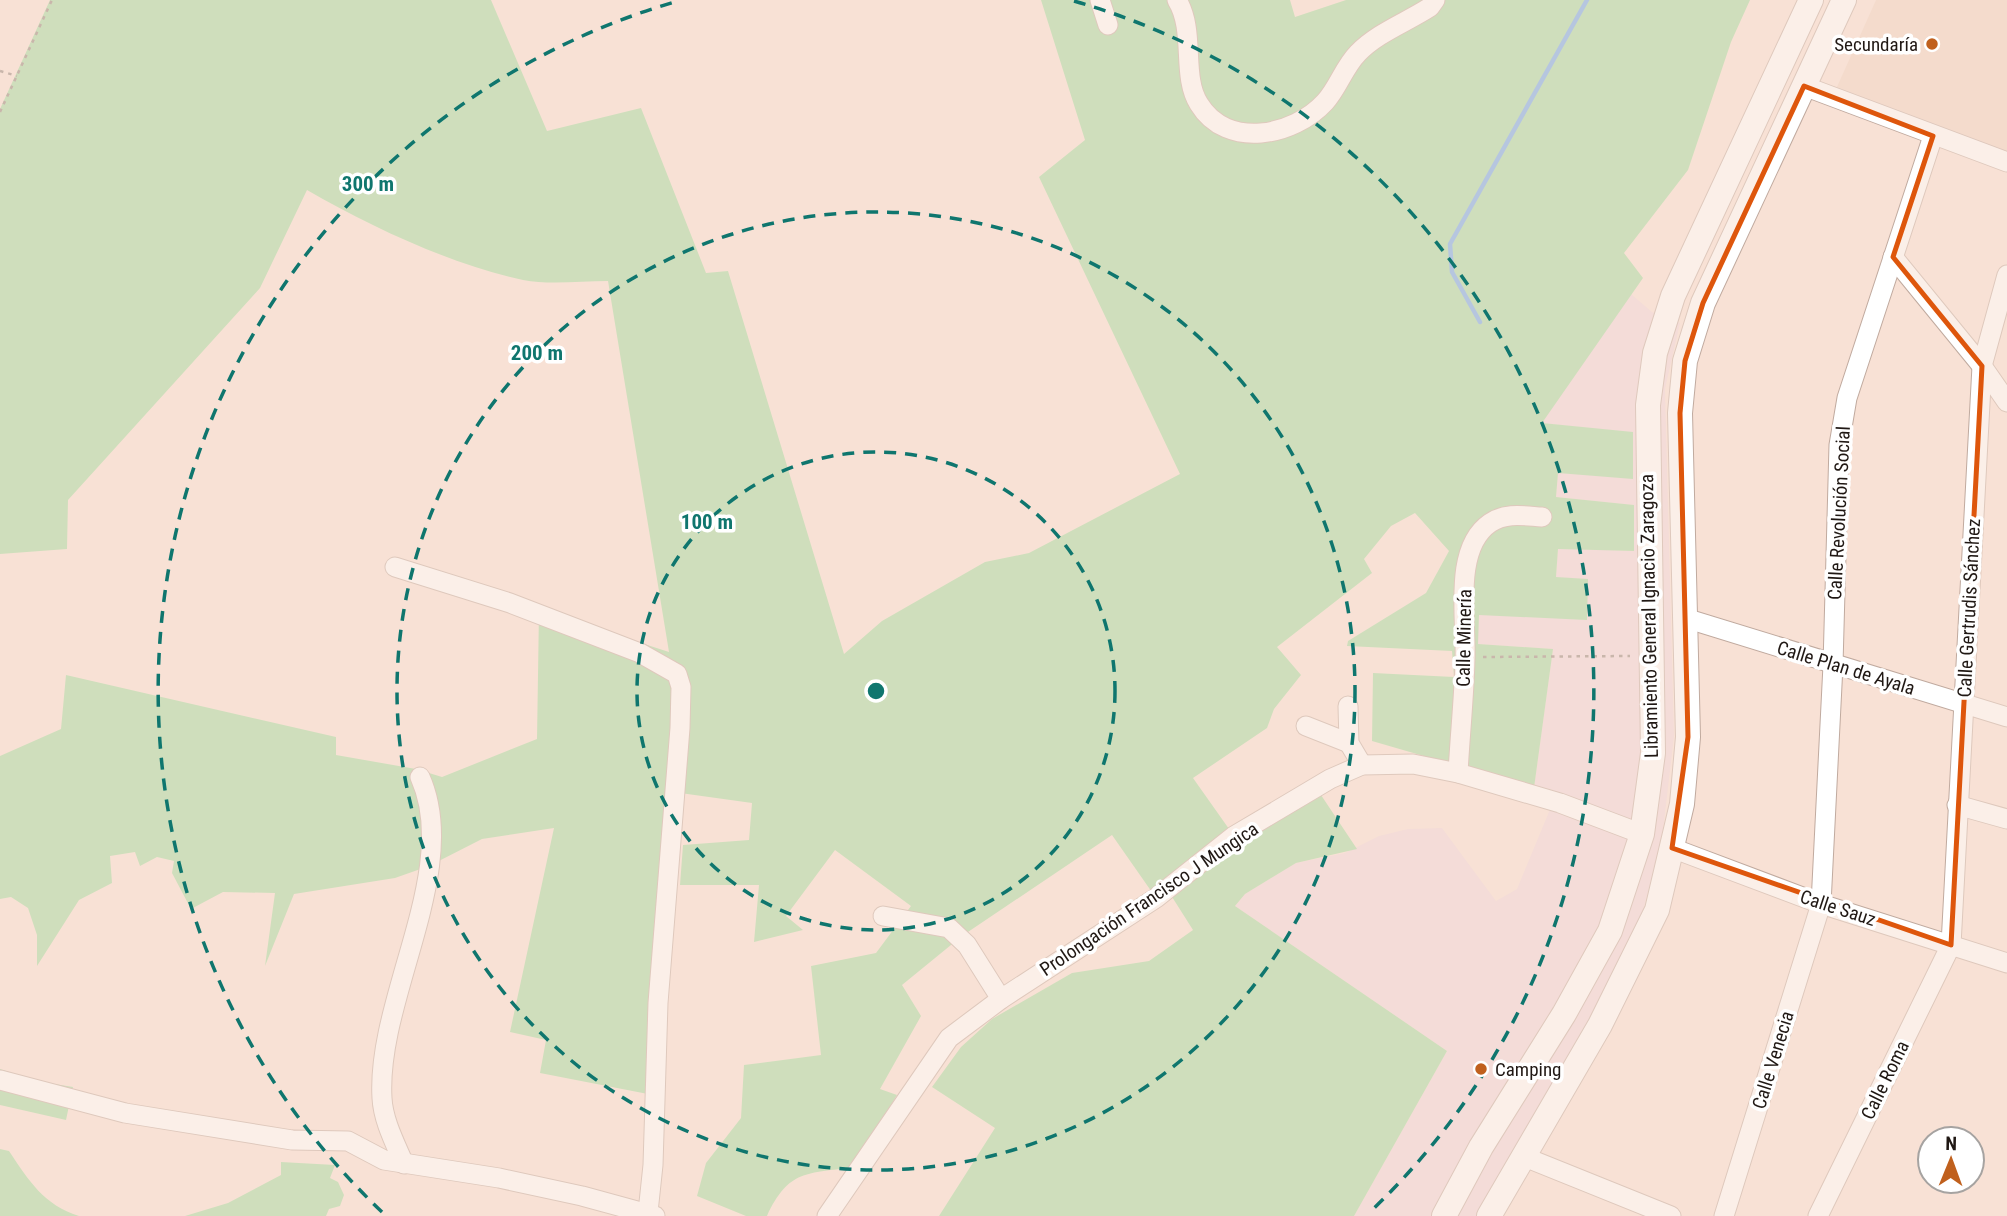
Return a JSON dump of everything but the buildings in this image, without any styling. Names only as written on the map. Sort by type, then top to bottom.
[{"type":"main road","name":"Libramiento General Ignacio Zaragoza","points":[[1444,1216],[1610,931],[1642,834],[1653,752],[1649,656],[1647,405],[1655,353],[1673,296],[1811,0]]},
{"type":"main road","name":"Libramiento General Ignacio Zaragoza","points":[[1489,1216],[1600,1025],[1657,910],[1682,804],[1688,737],[1680,413],[1685,361],[1703,303],[1844,0]]},
{"type":"street","points":[[1100,0],[1108,25]]},
{"type":"street","points":[[1177,0],[1186,29],[1192,88],[1199,105],[1216,123],[1248,133],[1282,132],[1307,118],[1326,101],[1358,52],[1430,7],[1435,0]]},
{"type":"street","points":[[1804,86],[2007,162]]},
{"type":"street","name":"Calle Revolución Social","points":[[1821,904],[1833,665],[1839,445],[1847,398],[1933,136]]},
{"type":"street","points":[[1894,257],[1982,366],[2007,402]]},
{"type":"street","name":"Calle Gertrudis Sánchez","points":[[1951,945],[1982,366],[2007,275]]},
{"type":"street","name":"Calle Minería","points":[[1458,773],[1465,657],[1463,593],[1468,560],[1476,539],[1490,523],[1508,515],[1542,517]]},
{"type":"street","points":[[0,1080],[125,1113],[292,1140],[348,1141],[384,1160],[499,1178],[652,1214],[659,990],[680,728],[681,687],[677,674],[640,653],[523,608],[395,567]]},
{"type":"street","name":"Calle Plan de Ayala","points":[[1685,618],[2007,716]]},
{"type":"street","points":[[1348,706],[1349,744],[1362,765]]},
{"type":"street","points":[[1306,726],[1349,744]]},
{"type":"street","name":"Prolongación Francisco J Mungica","points":[[827,1216],[949,1038],[1002,999],[1156,898],[1234,836],[1330,779],[1362,765],[1412,764],[1458,773],[1560,803],[1642,834]]},
{"type":"street","points":[[404,1164],[382,1101],[381,1071],[427,878],[431,847],[429,795],[420,777]]},
{"type":"street","points":[[1957,805],[2007,819]]},
{"type":"street","name":"Calle Sauz","points":[[1672,848],[1821,904],[2007,963]]},
{"type":"street","name":"Calle Venecia","points":[[1724,1216],[1821,904]]},
{"type":"street","points":[[883,916],[949,928],[967,945],[1002,999]]},
{"type":"street","name":"Calle Roma","points":[[1818,1216],[1951,945]]},
{"type":"street","points":[[1522,1156],[1671,1216]]},
{"type":"path","points":[[0,112],[52,0]]},
{"type":"path","points":[[0,71],[18,77]]},
{"type":"path","points":[[1465,657],[1649,656]]},
{"type":"highlighted area","points":[[1804,86],[1933,136],[1893,257],[1982,366],[1951,945],[1672,848],[1688,737],[1680,413],[1685,361],[1703,303]]},
{"type":"shaded area","name":"Secundaría","points":[[1876,0],[2007,0],[2007,155],[1836,89]]},
{"type":"shaded area","points":[[1631,294],[1652,312],[1680,323],[1665,389],[1674,736],[1662,839],[1643,910],[1603,995],[1476,1216],[1354,1216],[1447,1051],[1235,906],[1245,894],[1296,863],[1345,853],[1379,836],[1408,829],[1442,828],[1496,901],[1517,889],[1551,807],[1534,788],[1553,649],[1477,644],[1479,615],[1556,577],[1558,548],[1634,551],[1633,505],[1556,497],[1558,472],[1633,433],[1541,423]]},
{"type":"green space","points":[[50,0],[491,0],[547,131],[641,108],[706,273],[728,271],[844,654],[882,621],[985,562],[1029,553],[1180,474],[1039,177],[1085,140],[1041,0],[1290,0],[1295,17],[1346,0],[1750,0],[1731,42],[1688,170],[1624,253],[1643,278],[1542,423],[1633,432],[1633,479],[1558,473],[1556,497],[1634,505],[1634,551],[1558,549],[1556,577],[1588,579],[1587,620],[1479,615],[1478,644],[1553,649],[1534,788],[1372,741],[1373,673],[1454,677],[1452,651],[1347,646],[1348,641],[1426,593],[1449,551],[1415,513],[1391,526],[1364,559],[1372,573],[1277,647],[1301,675],[1274,709],[1267,728],[1193,778],[1234,836],[1317,789],[1357,849],[1296,863],[1245,894],[1235,906],[1447,1051],[1354,1216],[939,1216],[995,1128],[932,1087],[961,1047],[992,1019],[1072,973],[1149,961],[1193,930],[1167,889],[1156,898],[1112,835],[962,936],[902,985],[921,1016],[880,1089],[897,1095],[854,1167],[801,1176],[783,1190],[767,1216],[746,1216],[697,1196],[706,1163],[741,1118],[744,1065],[821,1055],[811,966],[876,953],[911,906],[835,850],[786,916],[803,930],[754,942],[759,885],[680,885],[683,845],[749,840],[752,803],[673,792],[653,1095],[540,1073],[546,1040],[510,1032],[554,828],[482,839],[429,866],[395,878],[294,894],[265,966],[275,893],[223,892],[191,909],[172,873],[174,861],[157,857],[140,866],[135,852],[110,856],[112,883],[79,900],[37,966],[37,935],[28,908],[11,897],[0,899],[0,756],[61,729],[66,675],[336,737],[336,755],[416,769],[442,777],[537,739],[539,610],[669,652],[608,281],[543,282],[495,273],[412,243],[307,190],[260,288],[68,500],[67,549],[0,554],[0,109]]},
{"type":"green space","points":[[0,1069],[36,1081],[73,1087],[66,1120],[0,1105]]},
{"type":"green space","points":[[0,1149],[9,1151],[47,1199],[79,1216],[0,1216]]},
{"type":"green space","points":[[281,1162],[335,1165],[330,1178],[338,1182],[344,1195],[340,1206],[329,1209],[326,1216],[185,1216],[228,1203],[281,1175]]},
{"type":"waterway","points":[[1480,322],[1452,272],[1450,244],[1587,0]]},
{"type":"place","name":"Secundaría","points":[[1932,44]]},
{"type":"place","name":"Camping","points":[[1481,1069]]}]
